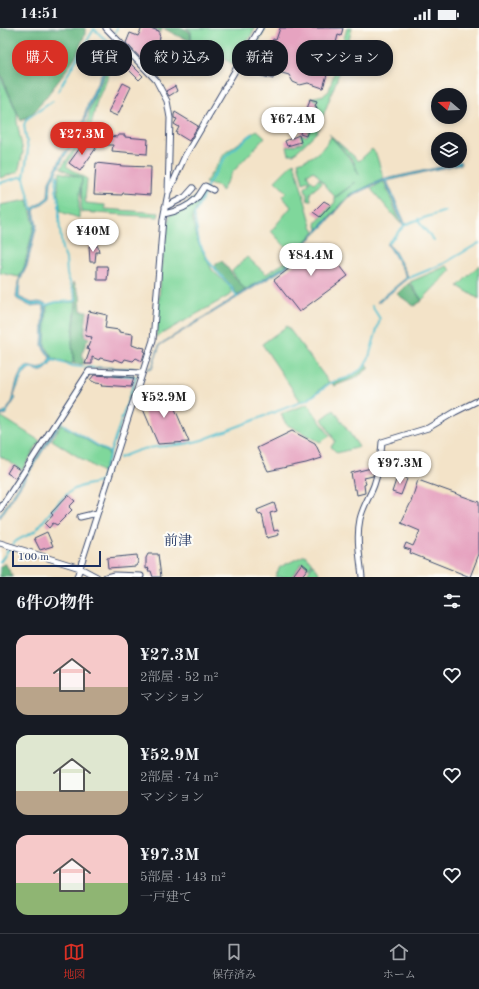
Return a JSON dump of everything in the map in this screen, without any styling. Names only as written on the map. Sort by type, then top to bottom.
[{"type":"street","points":[[77,577],[96,513],[153,340],[164,214],[168,193],[170,118],[167,101],[156,80],[106,28]]},
{"type":"street","points":[[168,193],[185,156],[260,28]]},
{"type":"street","points":[[164,214],[191,203],[196,199],[205,186],[213,190]]},
{"type":"street","points":[[165,207],[184,197],[193,188]]},
{"type":"street","points":[[0,509],[89,371],[142,372]]},
{"type":"street","points":[[362,577],[358,533],[360,518],[374,486],[379,469],[382,442],[428,428],[479,400]]},
{"type":"street","points":[[80,517],[96,513]]},
{"type":"street","points":[[0,543],[80,568],[97,577]]},
{"type":"street","points":[[106,577],[114,575],[141,576]]},
{"type":"green space","points":[[0,28],[85,28],[83,40],[76,40],[76,55],[68,67],[68,40],[12,40],[12,76],[62,76],[35,111],[21,121],[0,72]]},
{"type":"green space","points":[[149,28],[163,28],[158,35]]},
{"type":"green space","points":[[163,28],[183,28],[190,32],[191,40],[178,36]]},
{"type":"green space","points":[[186,28],[255,28],[249,40],[232,40],[232,63],[224,59],[224,40],[192,40],[191,31]]},
{"type":"green space","points":[[264,28],[266,28],[259,40],[257,40]]},
{"type":"green space","points":[[347,28],[352,28],[349,40],[344,40]]},
{"type":"green space","points":[[0,75],[17,113],[17,122],[23,152],[18,172],[0,178]]},
{"type":"green space","points":[[104,76],[108,76],[97,101],[91,125],[66,166],[87,179],[86,203],[105,205],[105,209],[159,213],[158,217],[81,212],[82,178],[61,168],[83,133],[89,111]]},
{"type":"green space","points":[[333,76],[338,76],[317,132],[294,154],[289,154],[287,147],[303,142],[300,135],[307,136],[315,114],[317,101],[310,98],[324,95],[329,91]]},
{"type":"green space","points":[[257,130],[265,137],[232,173],[221,192],[219,187],[205,183],[225,153]]},
{"type":"green space","points":[[329,134],[359,161],[372,149],[376,154],[384,179],[351,194],[318,229],[316,223],[335,202],[335,198],[356,182],[335,197],[314,171],[307,174],[310,180],[303,183],[298,162],[317,153],[331,137],[352,161],[359,175],[353,160]]},
{"type":"green space","points":[[294,162],[312,226],[315,231],[285,266],[245,290],[232,271],[247,257],[266,274],[284,263],[292,254],[271,231],[291,207],[282,196],[286,192],[275,181]]},
{"type":"green space","points":[[60,172],[82,178],[79,201],[79,218],[61,212],[58,187]]},
{"type":"green space","points":[[319,179],[322,183],[310,193],[311,200],[308,201],[305,188],[311,180],[314,183]]},
{"type":"green space","points":[[384,182],[401,224],[371,189]]},
{"type":"green space","points":[[204,191],[192,217],[198,242],[212,270],[230,287],[232,294],[156,337],[162,261],[170,215]]},
{"type":"green space","points":[[28,200],[34,225],[24,267],[19,277],[0,273],[0,205]]},
{"type":"green space","points":[[222,261],[245,290],[237,295],[231,285],[214,268],[217,263]]},
{"type":"green space","points":[[479,265],[479,299],[458,286]]},
{"type":"green space","points":[[447,266],[451,270],[422,300],[410,282]]},
{"type":"green space","points":[[74,282],[80,295],[81,311],[87,311],[84,336],[89,338],[83,351],[84,364],[74,364],[72,342],[77,303],[73,285]]},
{"type":"green space","points":[[409,283],[422,301],[414,306],[397,294]]},
{"type":"green space","points":[[56,302],[76,302],[72,342],[73,364],[54,359],[45,345],[47,306]]},
{"type":"green space","points":[[287,326],[329,382],[308,399],[301,402],[262,344]]},
{"type":"green space","points":[[367,363],[369,368],[356,378],[334,386],[332,383],[356,373]]},
{"type":"green space","points":[[308,404],[330,436],[320,442],[286,424],[281,414]]},
{"type":"green space","points":[[334,410],[359,447],[337,453],[331,447],[335,441],[322,419]]},
{"type":"green space","points":[[0,417],[40,441],[22,470],[0,456]]},
{"type":"green space","points":[[61,425],[108,453],[109,456],[102,472],[52,440]]},
{"type":"green space","points":[[305,555],[312,563],[309,568],[302,563],[291,577],[275,577],[280,567]]},
{"type":"green space","points":[[5,563],[13,577],[0,577],[0,567]]},
{"type":"green space","points":[[313,564],[322,577],[305,577]]},
{"type":"water","points":[[100,76],[103,76],[87,112],[85,123],[75,142],[64,157],[51,182],[50,198],[34,210],[37,225],[27,266],[20,281],[19,297],[32,303],[45,303],[46,305],[44,346],[53,361],[45,370],[27,370],[16,389],[14,396],[16,398],[5,415],[0,416],[0,414],[4,413],[12,403],[20,373],[26,366],[43,368],[50,358],[42,346],[44,306],[30,306],[17,299],[18,282],[26,264],[35,225],[32,209],[48,197],[49,181],[63,154],[74,141],[84,120],[89,101]]},
{"type":"water","points":[[436,168],[442,168],[387,181],[406,225],[404,227],[385,181],[348,198],[352,194],[381,180]]},
{"type":"water","points":[[347,200],[284,269],[160,345],[152,369],[148,369],[152,367],[159,345],[285,266],[307,241]]},
{"type":"water","points":[[387,243],[394,250],[409,278],[378,303],[377,302],[407,277],[390,248],[386,244]]},
{"type":"water","points":[[95,368],[137,368],[137,370]]},
{"type":"water","points":[[79,390],[81,391],[0,518],[0,515]]},
{"type":"building","points":[[142,28],[150,28],[159,31],[160,36],[159,40],[140,40],[140,58],[132,49],[132,40],[127,40],[130,33],[138,36]]},
{"type":"building","points":[[280,28],[343,28],[341,36],[338,35],[337,40],[296,40],[296,76],[327,76],[323,88],[308,83],[300,85],[293,82],[288,75],[288,40],[276,40]]},
{"type":"building","points":[[132,65],[140,73],[140,76],[143,76],[139,80],[132,73]]},
{"type":"building","points":[[262,76],[274,76],[273,79]]},
{"type":"building","points":[[123,83],[131,87],[117,116],[108,112]]},
{"type":"building","points":[[175,86],[177,91],[169,96],[166,91]]},
{"type":"building","points":[[310,99],[317,101],[315,106],[317,107],[306,136],[300,134]]},
{"type":"building","points":[[175,112],[198,126],[189,141],[176,133],[179,127],[174,124],[177,119],[174,118]]},
{"type":"building","points":[[118,135],[148,139],[147,154],[112,151],[113,145],[106,145],[107,136],[118,137]]},
{"type":"building","points":[[299,135],[301,142],[287,146],[285,141]]},
{"type":"building","points":[[85,141],[96,148],[80,171],[69,163]]},
{"type":"building","points":[[96,163],[151,167],[150,195],[123,193],[122,195],[94,194]]},
{"type":"building","points":[[324,201],[331,205],[320,217],[313,212]]},
{"type":"building","points":[[323,244],[348,276],[299,312],[274,280],[294,265],[293,263],[305,250],[309,255]]},
{"type":"building","points":[[89,246],[98,246],[99,252],[96,252],[95,262],[90,262]]},
{"type":"building","points":[[97,266],[107,266],[107,280],[97,280]]},
{"type":"building","points":[[89,311],[107,315],[105,328],[133,334],[132,345],[145,348],[142,361],[136,358],[133,361],[125,359],[123,362],[114,359],[113,361],[100,358],[99,360],[92,357],[92,364],[85,364],[90,350],[87,349],[92,337],[85,336]]},
{"type":"building","points":[[94,375],[134,378],[131,387],[102,385],[103,384],[90,380]]},
{"type":"building","points":[[167,390],[189,442],[158,444],[140,402]]},
{"type":"building","points":[[292,431],[315,443],[322,458],[268,471],[257,448]]},
{"type":"building","points":[[384,460],[394,464],[391,472],[383,469]]},
{"type":"building","points":[[12,465],[20,470],[15,478],[7,473]]},
{"type":"building","points":[[375,467],[373,476],[364,478],[366,484],[364,485],[365,493],[357,495],[356,489],[354,489],[351,473]]},
{"type":"building","points":[[398,474],[406,477],[407,479],[401,495],[392,492]]},
{"type":"building","points":[[418,480],[479,502],[479,554],[470,577],[410,553],[411,550],[404,548],[406,543],[413,546],[420,531],[401,523],[411,502]]},
{"type":"building","points":[[68,495],[75,501],[69,507],[72,510],[57,525],[53,523],[49,528],[45,524],[53,515],[51,513]]},
{"type":"building","points":[[274,503],[277,511],[270,513],[274,531],[278,530],[279,535],[267,538],[262,514],[259,515],[257,510]]},
{"type":"building","points":[[47,532],[53,546],[40,550],[34,538]]},
{"type":"building","points":[[148,554],[158,554],[161,577],[153,577],[151,571],[148,571],[149,568],[146,569],[146,558]]},
{"type":"building","points":[[137,555],[138,562],[136,566],[108,568],[107,558]]},
{"type":"building","points":[[302,563],[308,568],[301,577],[292,577]]},
{"type":"waterway","points":[[115,33],[117,28]]},
{"type":"waterway","points":[[88,40],[94,29],[106,40]]},
{"type":"waterway","points":[[58,91],[76,60]]},
{"type":"waterway","points":[[32,209],[24,178],[28,150],[24,125],[28,118],[53,101]]},
{"type":"waterway","points":[[237,297],[231,287],[209,262],[199,242],[194,215],[208,184],[226,156],[252,134]]},
{"type":"waterway","points":[[46,305],[56,302],[75,301],[76,298],[67,274],[66,259],[62,249],[59,203],[56,189],[57,175]]},
{"type":"waterway","points":[[0,183],[20,177],[24,178]]},
{"type":"waterway","points":[[388,243],[404,226],[411,222],[446,211]]},
{"type":"waterway","points":[[418,219],[421,225],[434,240]]},
{"type":"waterway","points":[[409,278],[443,264],[479,243]]},
{"type":"waterway","points":[[119,458],[145,449],[202,440],[309,399],[330,383],[347,378],[364,367],[369,357],[380,319],[372,306]]},
{"type":"waterway","points":[[53,360],[73,366],[94,368]]},
{"type":"waterway","points":[[0,562],[13,544],[17,540],[36,530],[66,495],[78,487],[100,482],[136,377],[108,374]]},
{"type":"waterway","points":[[61,423],[110,453]]},
{"type":"district","name":"前津","points":[[178,540]]}]
